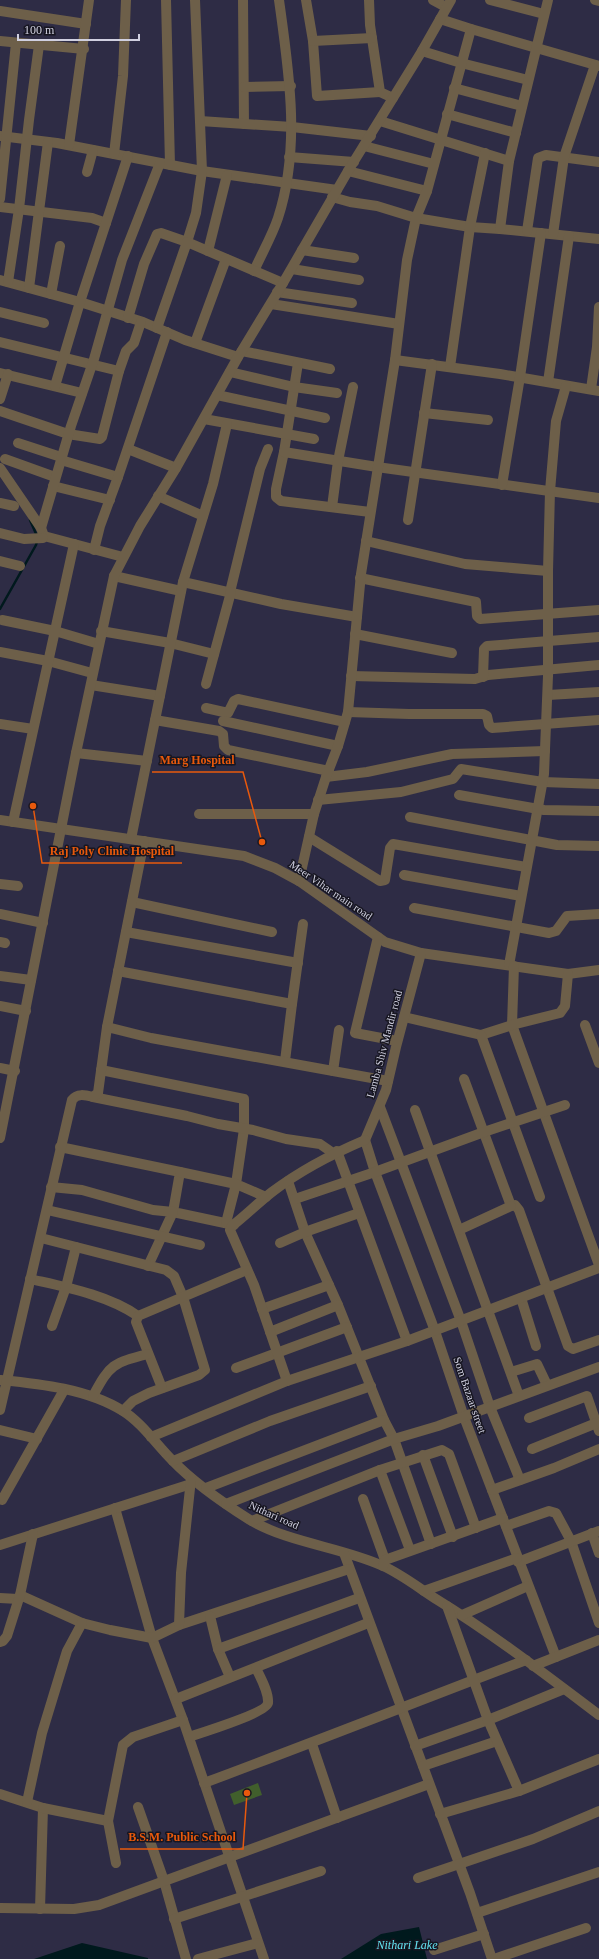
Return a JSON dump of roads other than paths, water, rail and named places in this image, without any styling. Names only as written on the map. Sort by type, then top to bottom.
[{"type":"street","points":[[69,145],[84,49],[89,0]]},
{"type":"street","points":[[114,154],[123,76],[126,0]]},
{"type":"street","points":[[39,536],[68,434],[92,366],[122,260],[165,164],[166,0]]},
{"type":"street","points":[[157,328],[196,213],[202,171],[195,0]]},
{"type":"street","points":[[243,0],[244,124]]},
{"type":"street","points":[[254,271],[277,218],[287,183],[288,157],[292,127],[291,86],[279,0]]},
{"type":"street","points":[[306,0],[313,41],[316,94],[318,96],[380,92],[393,98]]},
{"type":"street","points":[[369,0],[372,38],[380,92]]},
{"type":"street","points":[[0,1138],[15,1071],[31,980],[92,673],[114,576],[123,557],[176,468],[240,354],[277,292],[284,284],[334,193],[371,136],[449,4],[433,0]]},
{"type":"street","points":[[490,0],[544,14]]},
{"type":"street","points":[[500,229],[509,161],[535,48],[548,0]]},
{"type":"street","points":[[595,0],[599,1]]},
{"type":"street","points":[[0,11],[86,24]]},
{"type":"street","points":[[440,19],[597,65],[564,157],[554,234]]},
{"type":"street","points":[[299,881],[318,800],[338,746],[346,717],[360,578],[395,360],[407,260],[416,218],[427,191],[471,29]]},
{"type":"street","points":[[313,41],[372,38]]},
{"type":"street","points":[[0,41],[84,49]]},
{"type":"street","points":[[0,200],[3,136],[16,42]]},
{"type":"street","points":[[39,45],[19,209],[4,281],[80,302],[141,322],[195,343],[240,354],[330,369]]},
{"type":"street","points":[[422,51],[461,63],[528,80]]},
{"type":"street","points":[[244,86],[291,86]]},
{"type":"street","points":[[454,88],[522,106]]},
{"type":"street","points":[[447,114],[516,133]]},
{"type":"street","points":[[380,120],[509,161]]},
{"type":"street","points":[[200,121],[292,127],[371,136]]},
{"type":"street","points":[[3,136],[69,145],[202,171],[287,183],[334,193],[350,202],[377,206],[416,218],[470,228],[527,231],[599,239]]},
{"type":"street","points":[[29,288],[48,142]]},
{"type":"street","points":[[364,146],[434,164]]},
{"type":"street","points":[[87,172],[93,150]]},
{"type":"street","points":[[450,367],[470,228],[485,153]]},
{"type":"street","points":[[527,231],[538,158],[546,155],[599,161]]},
{"type":"street","points":[[55,386],[80,302],[128,156]]},
{"type":"street","points":[[288,157],[351,166],[427,191]]},
{"type":"street","points":[[208,251],[227,175]]},
{"type":"street","points":[[0,207],[92,218],[106,223]]},
{"type":"street","points":[[128,318],[144,264],[157,234],[161,233],[187,242],[284,284]]},
{"type":"street","points":[[502,485],[520,377],[541,233]]},
{"type":"street","points":[[548,382],[569,236]]},
{"type":"street","points":[[51,294],[60,246]]},
{"type":"street","points":[[302,250],[354,258]]},
{"type":"street","points":[[195,343],[226,259]]},
{"type":"street","points":[[292,269],[359,280]]},
{"type":"street","points":[[277,292],[352,303]]},
{"type":"street","points":[[271,304],[399,324]]},
{"type":"street","points":[[395,360],[520,377],[595,390],[599,307]]},
{"type":"street","points":[[0,312],[44,323]]},
{"type":"street","points":[[0,411],[68,434],[98,439],[102,437],[126,351],[134,343],[141,322]]},
{"type":"street","points":[[94,550],[100,526],[128,449],[167,332]]},
{"type":"street","points":[[0,342],[119,372]]},
{"type":"street","points":[[298,363],[284,452],[276,489],[277,499],[370,512]]},
{"type":"street","points":[[408,520],[432,364]]},
{"type":"street","points":[[230,372],[294,387],[337,393]]},
{"type":"street","points":[[0,399],[4,373],[82,393]]},
{"type":"street","points":[[566,386],[556,421],[550,491],[548,571],[548,695],[543,782],[516,926],[512,965],[512,1024],[542,1113],[599,1265]]},
{"type":"street","points":[[332,507],[338,461],[353,387]]},
{"type":"street","points":[[217,395],[325,418]]},
{"type":"street","points":[[424,413],[488,420]]},
{"type":"street","points":[[204,419],[314,439]]},
{"type":"street","points":[[131,839],[182,587],[213,484],[227,424]]},
{"type":"street","points":[[18,443],[61,459],[118,477]]},
{"type":"street","points":[[128,449],[176,468]]},
{"type":"street","points":[[206,684],[260,469],[268,449]]},
{"type":"street","points":[[284,452],[415,473],[599,498]]},
{"type":"street","points":[[2,464],[110,500]]},
{"type":"street","points":[[2,464],[39,536]]},
{"type":"street","points":[[158,496],[203,516]]},
{"type":"street","points":[[0,503],[14,506]]},
{"type":"street","points":[[0,533],[44,536],[123,557]]},
{"type":"street","points":[[366,541],[465,564],[548,571]]},
{"type":"street","points":[[13,822],[74,544]]},
{"type":"street","points":[[0,561],[20,566]]},
{"type":"street","points":[[114,576],[182,587],[230,592],[281,604],[357,618]]},
{"type":"street","points":[[360,578],[476,602],[477,616],[480,619],[599,610]]},
{"type":"street","points":[[2,620],[55,631],[99,644]]},
{"type":"street","points":[[101,631],[170,643],[214,654]]},
{"type":"street","points":[[355,634],[452,653]]},
{"type":"street","points":[[484,676],[485,647],[549,640],[599,637]]},
{"type":"street","points":[[0,652],[48,661],[92,673]]},
{"type":"street","points":[[351,676],[475,679],[484,676],[599,665]]},
{"type":"street","points":[[91,684],[160,696]]},
{"type":"street","points":[[548,695],[599,692]]},
{"type":"street","points":[[206,708],[228,713],[234,701],[238,699],[346,717],[409,714],[483,714],[487,716],[488,725],[492,728],[599,720]]},
{"type":"street","points":[[155,720],[219,731],[224,734],[224,746],[228,750],[327,774],[367,772],[452,754],[545,752]]},
{"type":"street","points":[[222,721],[338,746]]},
{"type":"street","points":[[0,724],[34,729]]},
{"type":"street","points":[[76,753],[147,762]]},
{"type":"street","points":[[318,800],[401,792],[453,779],[461,769],[543,782],[599,784]]},
{"type":"street","points":[[459,795],[537,809],[599,812]]},
{"type":"street","points":[[199,814],[314,814]]},
{"type":"street","points":[[410,817],[557,845],[599,846]]},
{"type":"street","name":"Meer Vihar main road","points":[[0,820],[244,856],[275,868],[299,881],[385,942],[421,953],[568,974],[599,970]]},
{"type":"street","points":[[309,837],[380,881],[385,880],[390,848],[393,844],[526,867]]},
{"type":"street","points":[[93,1096],[98,1093],[107,1027],[144,841]]},
{"type":"street","points":[[404,875],[521,896]]},
{"type":"street","points":[[0,884],[18,886]]},
{"type":"street","points":[[132,902],[272,932]]},
{"type":"street","points":[[414,908],[552,933],[556,931],[566,916],[599,914]]},
{"type":"street","points":[[0,914],[43,923]]},
{"type":"street","points":[[285,1061],[303,924]]},
{"type":"street","points":[[126,932],[298,963]]},
{"type":"street","points":[[378,937],[355,1033],[397,1041]]},
{"type":"street","name":"Lamba Shiv Mandir road","points":[[365,1140],[380,1107],[388,1081],[397,1041],[421,953]]},
{"type":"street","points":[[118,971],[292,1004]]},
{"type":"street","points":[[404,1017],[481,1035],[512,1024],[557,1015],[563,1010],[568,974]]},
{"type":"street","points":[[0,976],[31,980]]},
{"type":"street","points":[[0,1006],[26,1011]]},
{"type":"street","points":[[584,1025],[595,1041],[599,1063]]},
{"type":"street","points":[[107,1027],[151,1038],[285,1061],[388,1081]]},
{"type":"street","points":[[333,1071],[339,1030]]},
{"type":"street","points":[[481,1035],[540,1198]]},
{"type":"street","points":[[0,1068],[15,1071]]},
{"type":"street","points":[[101,1070],[241,1098],[244,1101],[244,1128],[230,1230],[262,1309],[287,1381]]},
{"type":"street","points":[[464,1079],[511,1206]]},
{"type":"street","points":[[0,1410],[3,1380],[47,1210],[60,1147],[72,1100],[74,1097],[80,1095],[93,1096],[244,1128],[286,1139],[320,1144],[335,1152],[348,1180],[407,1341]]},
{"type":"street","points":[[294,1199],[565,1105]]},
{"type":"street","points":[[380,1107],[461,1321],[490,1407],[520,1480]]},
{"type":"street","points":[[415,1110],[520,1396]]},
{"type":"street","points":[[51,1187],[82,1190],[153,1210],[173,1212],[230,1224],[288,1181],[335,1152],[365,1140]]},
{"type":"street","name":"Som Bazaar street","points":[[365,1140],[375,1172],[435,1330],[464,1417],[556,1657]]},
{"type":"street","points":[[60,1147],[236,1184],[266,1197]]},
{"type":"street","points":[[148,1266],[173,1212],[180,1172]]},
{"type":"street","points":[[288,1181],[305,1232],[338,1305],[384,1420],[394,1439],[431,1544]]},
{"type":"street","points":[[459,1230],[515,1205],[519,1210],[570,1348],[573,1349],[599,1340]]},
{"type":"street","points":[[47,1210],[200,1245]]},
{"type":"street","points":[[280,1243],[305,1232],[359,1213]]},
{"type":"street","points":[[40,1238],[171,1272],[183,1297],[204,1370],[199,1375],[138,1398],[123,1411]]},
{"type":"street","points":[[52,1326],[66,1287],[76,1247]]},
{"type":"street","points":[[151,1437],[287,1381],[358,1356],[407,1341],[599,1268]]},
{"type":"street","points":[[162,1388],[136,1322],[138,1316],[247,1270]]},
{"type":"street","points":[[30,1279],[66,1287],[116,1303],[138,1316]]},
{"type":"street","points":[[262,1309],[329,1285]]},
{"type":"street","points":[[521,1298],[536,1346]]},
{"type":"street","points":[[270,1332],[338,1305]]},
{"type":"street","points":[[236,1368],[277,1351],[347,1327]]},
{"type":"street","points":[[93,1396],[106,1373],[115,1364],[148,1354]]},
{"type":"street","points":[[511,1372],[538,1364],[547,1386]]},
{"type":"street","points":[[226,1504],[394,1439],[464,1417],[599,1366]]},
{"type":"street","name":"Nithari road","points":[[3,1380],[43,1384],[93,1396],[123,1411],[151,1437],[191,1481],[206,1488],[226,1504],[252,1521],[278,1532],[344,1553],[384,1563],[462,1615],[599,1715]]},
{"type":"street","points":[[173,1461],[270,1421],[371,1386]]},
{"type":"street","points":[[2,1500],[64,1390]]},
{"type":"street","points":[[529,1418],[586,1396],[590,1400],[598,1426],[532,1449]]},
{"type":"street","points":[[206,1488],[384,1420]]},
{"type":"street","points":[[0,1430],[37,1439]]},
{"type":"street","points":[[492,1490],[599,1449]]},
{"type":"street","points":[[252,1521],[380,1470],[442,1450],[448,1454],[476,1528]]},
{"type":"street","points":[[423,1455],[453,1536]]},
{"type":"street","points":[[380,1470],[410,1550]]},
{"type":"street","points":[[0,1545],[115,1508],[191,1481],[181,1573],[179,1625]]},
{"type":"street","points":[[363,1499],[384,1563],[410,1550],[476,1528],[552,1511],[556,1513],[571,1541],[599,1623]]},
{"type":"street","points":[[115,1508],[152,1638],[176,1699],[264,1959]]},
{"type":"street","points":[[424,1591],[518,1560],[595,1532],[599,1553]]},
{"type":"street","points":[[0,1642],[6,1636],[19,1597],[33,1534]]},
{"type":"street","points":[[344,1553],[368,1623],[401,1707],[493,1959],[586,1928]]},
{"type":"street","points":[[0,1598],[19,1597],[82,1623],[152,1638],[179,1625],[349,1569]]},
{"type":"street","points":[[462,1615],[528,1586]]},
{"type":"street","points":[[218,1649],[359,1598]]},
{"type":"street","points":[[447,1606],[488,1720],[519,1791]]},
{"type":"street","points":[[210,1616],[218,1649],[230,1677]]},
{"type":"street","points":[[27,1802],[42,1733],[67,1651],[82,1623]]},
{"type":"street","points":[[176,1699],[368,1623]]},
{"type":"street","points":[[204,1783],[312,1744],[401,1707],[474,1680],[529,1663],[556,1657],[599,1640]]},
{"type":"street","points":[[189,1737],[254,1714],[266,1707],[268,1703],[267,1696],[256,1668]]},
{"type":"street","points":[[415,1746],[488,1720],[564,1688]]},
{"type":"street","points":[[116,1863],[108,1822],[123,1745],[133,1736],[183,1720]]},
{"type":"street","points":[[422,1766],[497,1741]]},
{"type":"street","points":[[312,1744],[337,1818]]},
{"type":"street","points":[[440,1814],[519,1791],[599,1759]]},
{"type":"street","points":[[0,1908],[85,1909],[99,1905],[429,1784]]},
{"type":"street","points":[[0,1794],[44,1808],[108,1822]]},
{"type":"street","points":[[138,1807],[164,1880],[186,1959]]},
{"type":"street","points":[[40,1909],[44,1808]]},
{"type":"street","points":[[418,1878],[533,1839],[599,1811]]},
{"type":"street","points":[[174,1919],[321,1871]]},
{"type":"street","points":[[477,1913],[599,1872]]},
{"type":"street","points":[[434,1950],[484,1934]]},
{"type":"street","points":[[198,1959],[258,1943]]},
{"type":"water","name":"Nithari Lake","points":[[419,1927],[427,1959],[341,1959],[381,1934]]},
{"type":"water","points":[[82,1943],[148,1958],[148,1959],[34,1959]]},
{"type":"waterway","points":[[30,520],[37,536]]},
{"type":"waterway","points":[[0,609],[37,541]]},
{"type":"place","name":"Raj Poly Clinic Hospital","points":[[33,806]]},
{"type":"place","name":"Marg Hospital","points":[[262,842]]},
{"type":"place","name":"B.S.M. Public School","points":[[247,1793]]}]
